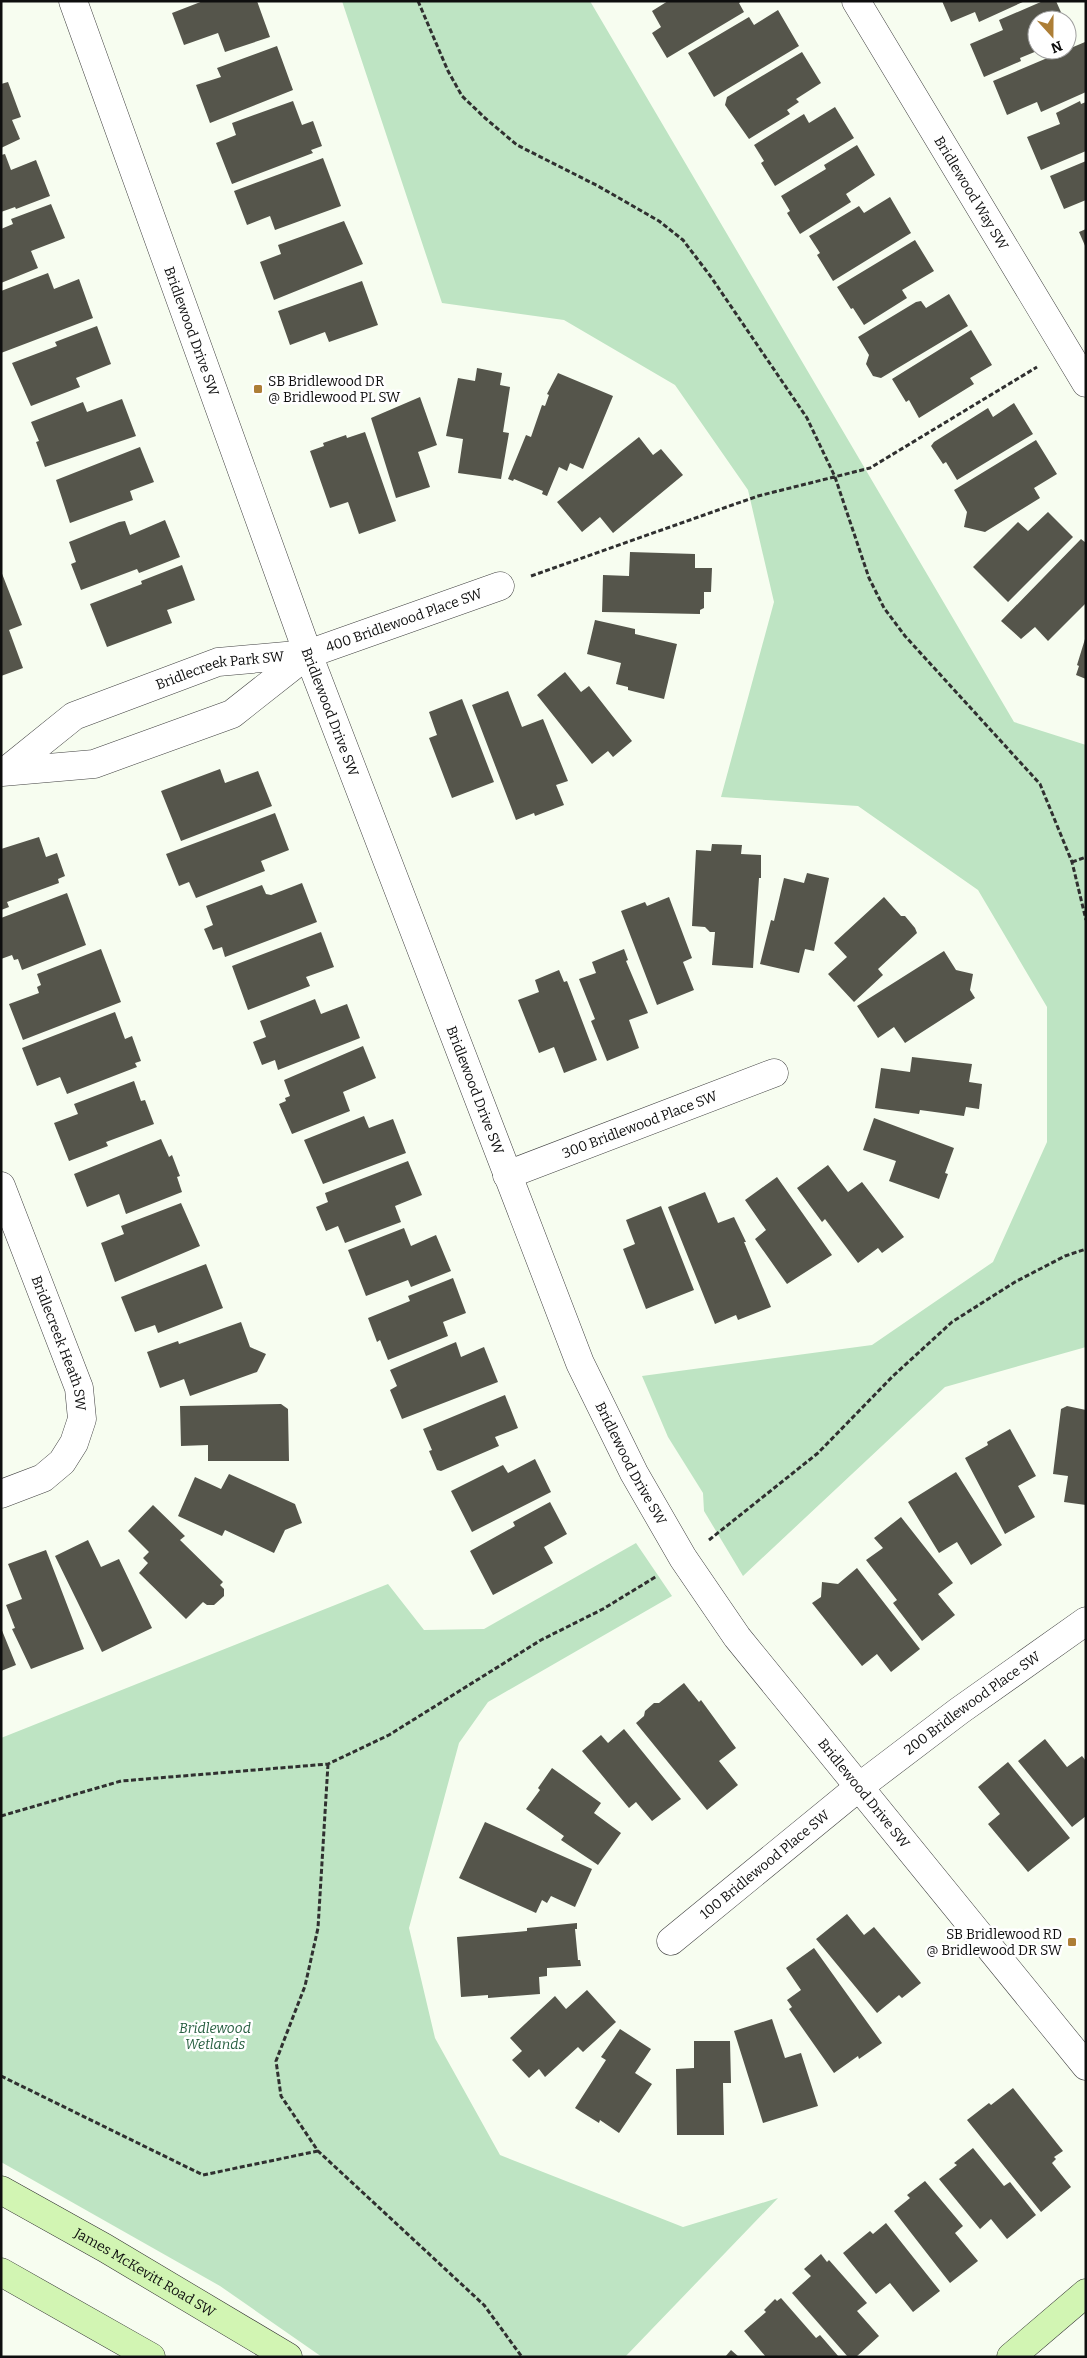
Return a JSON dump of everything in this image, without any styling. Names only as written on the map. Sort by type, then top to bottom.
[{"type":"main road","name":"James McKevitt Road SW","points":[[1,2190],[113,2252],[288,2357]]},
{"type":"main road","points":[[1,2272],[151,2357]]},
{"type":"main road","points":[[1011,2357],[1086,2293]]},
{"type":"street","name":"Bridlewood Drive SW","points":[[73,1],[308,654],[580,1363],[634,1473],[683,1558],[738,1637],[1086,2066]]},
{"type":"street","name":"Bridlewood Way SW","points":[[856,1],[1086,383]]},
{"type":"street","name":"400 Bridlewood Place SW","points":[[308,654],[500,586]]},
{"type":"street","name":"Bridlecreek Park SW","points":[[4,771],[94,764],[232,714],[308,654]]},
{"type":"street","name":"Bridlecreek Park SW","points":[[4,771],[74,716],[218,662],[308,654]]},
{"type":"street","name":"300 Bridlewood Place SW","points":[[507,1175],[774,1073]]},
{"type":"street","name":"Bridlecreek Heath SW","points":[[1,1186],[78,1388],[82,1419],[74,1443],[62,1462],[43,1478],[1,1494]]},
{"type":"street","name":"200 Bridlewood Place SW","points":[[859,1788],[959,1711],[1086,1621]]},
{"type":"street","name":"100 Bridlewood Place SW","points":[[671,1941],[859,1788]]},
{"type":"path","points":[[418,1],[448,71],[462,96],[485,118],[517,145],[659,221],[683,240],[711,277],[807,418],[835,477],[869,578],[884,608],[906,636],[1040,784],[1072,862],[1086,920]]},
{"type":"path","points":[[500,586],[758,496],[870,468],[1067,352]]},
{"type":"path","points":[[1072,862],[1086,857]]},
{"type":"path","points":[[1,1816],[121,1781],[328,1764],[389,1735],[541,1640],[603,1610],[718,1534],[818,1453],[893,1376],[952,1322],[1048,1264],[1065,1256],[1086,1250]]},
{"type":"path","points":[[328,1764],[318,1928],[305,1986],[276,2061],[281,2096],[318,2151],[484,2305],[522,2357]]},
{"type":"path","points":[[1,2076],[203,2174],[318,2151]]},
{"type":"green space","points":[[342,1],[590,1],[1014,722],[1086,745],[1086,1347],[945,1387],[743,1576],[704,1511],[703,1493],[668,1437],[642,1376],[872,1345],[993,1262],[1047,1142],[1047,1007],[978,890],[858,806],[721,797],[774,602],[748,490],[675,385],[564,320],[442,303]]},
{"type":"green space","name":"Bridlewood Wetlands","points":[[636,1543],[672,1596],[488,1702],[459,1743],[409,1928],[435,2038],[500,2155],[683,2227],[778,2198],[625,2357],[322,2357],[220,2286],[1,2162],[1,1738],[388,1584],[424,1630],[484,1629]]},
{"type":"building","points":[[203,1],[257,1],[270,37],[225,52],[218,33],[184,45],[172,13]]},
{"type":"building","points":[[668,1],[742,1],[739,3],[744,12],[667,58],[652,33],[661,27],[652,11]]},
{"type":"building","points":[[942,1],[1025,1],[979,22],[975,12],[951,22]]},
{"type":"building","points":[[1043,1],[1056,1],[1060,10],[1027,10],[1027,55],[1020,58],[1021,61],[984,77],[970,44],[1003,30],[999,20]]},
{"type":"building","points":[[778,10],[799,46],[714,97],[688,53],[749,17],[754,25]]},
{"type":"building","points":[[1085,42],[1086,92],[1041,112],[1037,102],[1007,115],[993,81],[1043,60],[1077,60],[1077,45]]},
{"type":"building","points":[[277,46],[293,90],[210,123],[196,85],[221,77],[217,68]]},
{"type":"building","points":[[802,52],[821,83],[796,99],[799,102],[787,110],[790,114],[749,139],[725,105],[727,97]]},
{"type":"building","points":[[8,82],[21,117],[12,120],[20,139],[1,148],[1,84]]},
{"type":"building","points":[[293,101],[302,125],[313,121],[322,146],[311,150],[313,153],[232,184],[216,143],[236,135],[232,123]]},
{"type":"building","points":[[1080,101],[1081,104],[1086,102],[1086,151],[1041,170],[1027,137],[1060,124],[1056,113]]},
{"type":"building","points":[[835,107],[854,138],[775,186],[761,163],[764,161],[754,145],[804,114],[809,123]]},
{"type":"building","points":[[857,145],[875,175],[846,194],[851,202],[800,234],[787,213],[790,211],[781,196],[826,169],[824,165]]},
{"type":"building","points":[[5,154],[11,170],[36,160],[50,196],[16,209],[15,207],[1,212],[1,155]]},
{"type":"building","points":[[323,158],[341,206],[275,230],[270,216],[247,225],[234,191]]},
{"type":"building","points":[[1086,161],[1086,200],[1064,209],[1050,176]]},
{"type":"building","points":[[890,197],[911,233],[833,281],[817,255],[820,253],[809,236],[859,206],[864,213]]},
{"type":"building","points":[[51,204],[65,238],[31,251],[38,268],[1,283],[1,229],[13,224],[11,219]]},
{"type":"building","points":[[344,221],[363,264],[274,300],[260,262],[281,254],[278,245]]},
{"type":"building","points":[[1086,229],[1086,248],[1079,232]]},
{"type":"building","points":[[915,240],[934,271],[902,290],[907,298],[864,325],[837,287]]},
{"type":"building","points":[[48,273],[54,289],[79,279],[93,318],[1,353],[1,291]]},
{"type":"building","points":[[362,281],[378,325],[329,342],[325,332],[290,345],[278,311]]},
{"type":"building","points":[[949,294],[968,326],[881,378],[873,376],[866,364],[869,355],[858,337],[916,302],[921,301],[926,308]]},
{"type":"building","points":[[97,326],[111,364],[76,378],[80,387],[31,406],[12,363],[57,346],[55,342]]},
{"type":"building","points":[[971,330],[992,365],[970,378],[974,384],[919,418],[909,400],[906,402],[892,379]]},
{"type":"building","points":[[477,368],[502,373],[500,385],[510,387],[503,432],[509,433],[501,479],[458,473],[463,439],[446,436],[458,378],[475,381]]},
{"type":"building","points":[[558,373],[613,396],[583,469],[570,463],[567,471],[559,467],[547,496],[542,494],[543,491],[514,479],[513,481],[508,479],[526,435],[531,437],[542,405],[545,406],[549,395],[547,394]]},
{"type":"building","points":[[420,397],[437,445],[418,452],[430,487],[396,498],[371,418]]},
{"type":"building","points":[[122,399],[136,436],[45,467],[36,442],[39,441],[31,422],[83,402],[87,412]]},
{"type":"building","points":[[1014,403],[1033,434],[957,480],[946,462],[943,464],[931,446],[934,442],[988,408],[993,417]]},
{"type":"building","points":[[365,432],[396,521],[359,534],[348,502],[330,508],[310,451],[324,446],[323,443],[346,435],[347,438]]},
{"type":"building","points":[[639,437],[653,455],[661,449],[683,475],[613,533],[600,517],[582,532],[557,502]]},
{"type":"building","points":[[1036,440],[1057,474],[1034,488],[1040,498],[985,532],[964,527],[967,512],[954,490]]},
{"type":"building","points":[[140,447],[154,482],[130,491],[133,500],[70,523],[56,480]]},
{"type":"building","points":[[1048,512],[1073,537],[1008,602],[973,567],[1018,522],[1028,531]]},
{"type":"building","points":[[165,520],[180,557],[139,573],[137,569],[81,590],[71,564],[76,562],[69,542],[119,522],[125,521],[130,535]]},
{"type":"building","points":[[1081,539],[1086,543],[1086,603],[1048,641],[1035,627],[1021,639],[1001,621]]},
{"type":"building","points":[[630,552],[695,554],[695,568],[712,568],[711,592],[704,592],[704,608],[700,610],[700,614],[602,612],[603,575],[629,576]]},
{"type":"building","points":[[182,565],[195,600],[167,610],[172,623],[107,647],[90,604],[142,584],[141,581]]},
{"type":"building","points":[[1,571],[22,625],[9,630],[23,668],[1,676]]},
{"type":"building","points":[[595,620],[635,629],[635,634],[677,644],[664,699],[628,690],[628,687],[616,684],[621,663],[587,654]]},
{"type":"building","points":[[1086,639],[1086,679],[1076,675]]},
{"type":"building","points":[[565,672],[581,692],[589,686],[632,741],[613,757],[608,751],[592,764],[537,695]]},
{"type":"building","points":[[508,691],[522,727],[543,719],[568,781],[556,785],[564,805],[535,816],[534,813],[516,820],[472,705]]},
{"type":"building","points":[[462,699],[494,782],[452,798],[429,738],[437,735],[429,712]]},
{"type":"building","points":[[220,769],[225,783],[258,771],[272,806],[181,841],[161,791]]},
{"type":"building","points":[[275,813],[289,850],[261,861],[265,871],[196,898],[189,882],[179,886],[166,854]]},
{"type":"building","points":[[39,837],[46,857],[57,853],[65,876],[58,879],[59,883],[7,902],[9,907],[1,910],[1,849]]},
{"type":"building","points":[[712,844],[742,845],[741,854],[761,855],[761,878],[759,878],[753,968],[712,965],[715,932],[710,932],[705,927],[692,926],[696,850],[711,851]]},
{"type":"building","points":[[807,873],[829,878],[814,951],[805,949],[799,973],[760,964],[771,920],[774,921],[784,878],[804,883]]},
{"type":"building","points":[[302,883],[317,922],[225,957],[222,947],[213,950],[204,929],[213,925],[206,906],[262,885],[266,894],[271,895]]},
{"type":"building","points":[[67,893],[86,945],[22,970],[18,959],[14,960],[12,955],[1,959],[1,918]]},
{"type":"building","points":[[669,897],[692,958],[683,962],[694,990],[657,1005],[621,911],[645,902],[647,906]]},
{"type":"building","points":[[884,897],[901,916],[905,916],[917,933],[878,969],[883,975],[854,1002],[828,974],[847,957],[834,943]]},
{"type":"building","points":[[321,932],[334,967],[306,977],[310,986],[248,1010],[232,966]]},
{"type":"building","points":[[101,949],[121,1002],[23,1040],[9,1004],[39,993],[37,987],[41,985],[37,974]]},
{"type":"building","points":[[624,949],[628,960],[626,961],[648,1013],[629,1020],[639,1048],[607,1061],[591,1021],[595,1019],[579,979],[596,973],[592,962]]},
{"type":"building","points":[[944,951],[956,970],[973,974],[970,990],[975,998],[905,1043],[894,1027],[878,1038],[857,1006]]},
{"type":"building","points":[[559,970],[564,982],[567,981],[597,1060],[564,1073],[554,1047],[539,1053],[518,1000],[539,992],[535,980]]},
{"type":"building","points":[[315,999],[321,1014],[347,1004],[360,1038],[278,1070],[275,1060],[262,1065],[253,1042],[266,1037],[260,1021]]},
{"type":"building","points":[[115,1012],[125,1039],[132,1036],[141,1061],[135,1063],[137,1067],[67,1094],[60,1077],[37,1086],[22,1048]]},
{"type":"building","points":[[363,1046],[376,1078],[343,1092],[350,1111],[292,1134],[279,1104],[286,1101],[285,1098],[290,1096],[284,1080]]},
{"type":"building","points":[[912,1057],[972,1064],[969,1082],[982,1084],[979,1109],[966,1107],[964,1116],[920,1110],[919,1114],[875,1108],[881,1068],[910,1072]]},
{"type":"building","points":[[134,1081],[141,1101],[145,1100],[154,1124],[106,1142],[108,1146],[69,1161],[54,1123],[78,1114],[74,1104]]},
{"type":"building","points":[[364,1116],[369,1128],[393,1119],[406,1153],[323,1184],[304,1140]]},
{"type":"building","points":[[874,1118],[954,1148],[945,1173],[948,1174],[939,1199],[889,1181],[896,1161],[863,1150]]},
{"type":"building","points":[[161,1139],[169,1157],[172,1155],[180,1176],[177,1177],[182,1192],[126,1214],[119,1194],[87,1207],[74,1174]]},
{"type":"building","points":[[408,1161],[422,1195],[395,1206],[401,1222],[345,1243],[338,1226],[326,1231],[316,1207],[328,1202],[325,1193]]},
{"type":"building","points":[[828,1165],[848,1192],[862,1182],[904,1237],[882,1253],[878,1248],[858,1263],[825,1219],[822,1222],[797,1188]]},
{"type":"building","points":[[777,1177],[832,1255],[787,1284],[755,1239],[766,1230],[745,1200]]},
{"type":"building","points":[[705,1192],[718,1223],[734,1217],[746,1242],[744,1242],[771,1307],[738,1320],[736,1315],[715,1324],[668,1207]]},
{"type":"building","points":[[181,1203],[200,1246],[115,1282],[101,1243],[124,1234],[121,1226]]},
{"type":"building","points":[[661,1206],[694,1290],[646,1309],[623,1249],[635,1244],[626,1220]]},
{"type":"building","points":[[404,1228],[411,1246],[436,1235],[451,1271],[411,1287],[408,1280],[366,1296],[348,1250]]},
{"type":"building","points":[[206,1264],[223,1308],[158,1333],[155,1325],[135,1332],[121,1297]]},
{"type":"building","points":[[453,1278],[466,1313],[443,1322],[448,1336],[388,1360],[380,1340],[377,1342],[368,1318],[410,1301],[408,1296]]},
{"type":"building","points":[[241,1322],[250,1347],[266,1354],[257,1372],[190,1396],[184,1379],[160,1388],[147,1352],[178,1341],[179,1344]]},
{"type":"building","points":[[456,1342],[461,1357],[484,1347],[498,1382],[402,1419],[390,1390],[397,1386],[390,1370]]},
{"type":"building","points":[[505,1395],[518,1428],[495,1437],[499,1446],[441,1471],[437,1470],[429,1451],[432,1450],[423,1429]]},
{"type":"building","points":[[281,1404],[288,1409],[289,1461],[208,1461],[208,1445],[181,1446],[180,1406]]},
{"type":"building","points":[[1067,1406],[1086,1410],[1086,1505],[1064,1502],[1068,1476],[1053,1474],[1061,1409]]},
{"type":"building","points":[[1010,1429],[1036,1476],[1018,1486],[1035,1517],[1005,1534],[965,1458],[988,1445],[987,1442]]},
{"type":"building","points":[[535,1459],[551,1492],[472,1532],[451,1491],[503,1465],[508,1473]]},
{"type":"building","points":[[956,1472],[1002,1545],[971,1565],[957,1542],[939,1553],[908,1502]]},
{"type":"building","points":[[229,1474],[295,1504],[302,1523],[285,1530],[274,1553],[225,1530],[222,1536],[178,1516],[195,1477],[221,1489]]},
{"type":"building","points":[[550,1502],[567,1534],[544,1547],[553,1563],[493,1595],[470,1551],[515,1526],[513,1522]]},
{"type":"building","points":[[153,1505],[185,1536],[180,1540],[223,1582],[220,1585],[224,1589],[224,1596],[214,1605],[207,1605],[203,1602],[186,1619],[139,1573],[148,1563],[143,1558],[149,1552],[128,1531]]},
{"type":"building","points":[[901,1517],[953,1583],[938,1594],[955,1615],[922,1641],[893,1603],[897,1600],[866,1560],[883,1548],[874,1538]]},
{"type":"building","points":[[88,1540],[101,1567],[119,1559],[152,1628],[102,1652],[55,1556]]},
{"type":"building","points":[[46,1550],[84,1649],[31,1669],[12,1629],[15,1628],[6,1605],[22,1599],[8,1564]]},
{"type":"building","points":[[857,1568],[920,1649],[891,1672],[877,1654],[862,1666],[812,1603],[821,1597],[822,1582],[838,1584]]},
{"type":"building","points":[[1,1628],[16,1665],[1,1671]]},
{"type":"building","points":[[684,1683],[699,1702],[701,1700],[736,1748],[719,1761],[738,1785],[707,1810],[636,1723],[654,1703],[659,1703]]},
{"type":"building","points":[[624,1729],[681,1799],[652,1821],[636,1802],[629,1808],[582,1751],[601,1735],[608,1743]]},
{"type":"building","points":[[1045,1739],[1067,1767],[1082,1756],[1086,1761],[1086,1816],[1072,1827],[1018,1761]]},
{"type":"building","points":[[1008,1762],[1070,1838],[1028,1872],[988,1824],[1000,1814],[978,1787]]},
{"type":"building","points":[[552,1768],[601,1803],[594,1813],[621,1833],[598,1865],[561,1840],[564,1836],[526,1809],[540,1790],[538,1788]]},
{"type":"building","points":[[485,1822],[592,1869],[575,1907],[551,1896],[547,1903],[542,1900],[536,1913],[459,1878]]},
{"type":"building","points":[[847,1914],[864,1935],[874,1927],[921,1983],[902,1998],[899,1995],[877,2013],[816,1939]]},
{"type":"building","points":[[577,1923],[577,1929],[575,1929],[578,1960],[580,1960],[581,1966],[547,1968],[547,1976],[539,1977],[540,1994],[488,1998],[488,1995],[461,1997],[457,1937],[527,1931],[527,1928]]},
{"type":"building","points":[[814,1948],[882,2043],[859,2059],[858,2056],[834,2073],[789,2009],[792,2007],[787,2000],[801,1990],[786,1968]]},
{"type":"building","points":[[587,1990],[616,2022],[583,2052],[578,2047],[545,2077],[539,2069],[529,2078],[512,2060],[522,2051],[510,2038],[555,1996],[566,2009]]},
{"type":"building","points":[[772,2019],[785,2058],[801,2053],[818,2106],[763,2123],[734,2031]]},
{"type":"building","points":[[620,2029],[651,2049],[635,2073],[652,2084],[619,2133],[600,2120],[599,2123],[575,2108],[606,2060],[601,2057]]},
{"type":"building","points":[[694,2041],[730,2041],[731,2083],[723,2083],[724,2135],[677,2135],[676,2069],[694,2068]]},
{"type":"building","points":[[1013,2088],[1063,2151],[1054,2157],[1056,2159],[1052,2163],[1071,2187],[1041,2212],[967,2120]]},
{"type":"building","points":[[973,2148],[1004,2186],[1010,2182],[1036,2215],[1007,2239],[991,2219],[980,2229],[939,2179],[957,2165],[954,2163]]},
{"type":"building","points":[[925,2181],[963,2226],[955,2233],[978,2261],[950,2283],[894,2211],[910,2198],[907,2195]]},
{"type":"building","points":[[886,2223],[940,2291],[913,2312],[890,2283],[876,2294],[843,2253],[870,2231],[873,2234]]},
{"type":"building","points":[[821,2254],[827,2262],[829,2260],[867,2303],[857,2311],[879,2336],[856,2357],[848,2357],[792,2293],[811,2276],[804,2269]]},
{"type":"building","points":[[781,2298],[816,2338],[820,2335],[839,2357],[766,2357],[744,2331],[766,2312],[764,2310],[775,2299],[777,2301]]},
{"type":"building","points":[[731,2350],[739,2357],[725,2357]]},
{"type":"place","name":"SB Bridlewood DR @ Bridlewood PL SW","points":[[258,389]]},
{"type":"place","name":"SB Bridlewood RD @ Bridlewood DR SW","points":[[1072,1942]]}]
